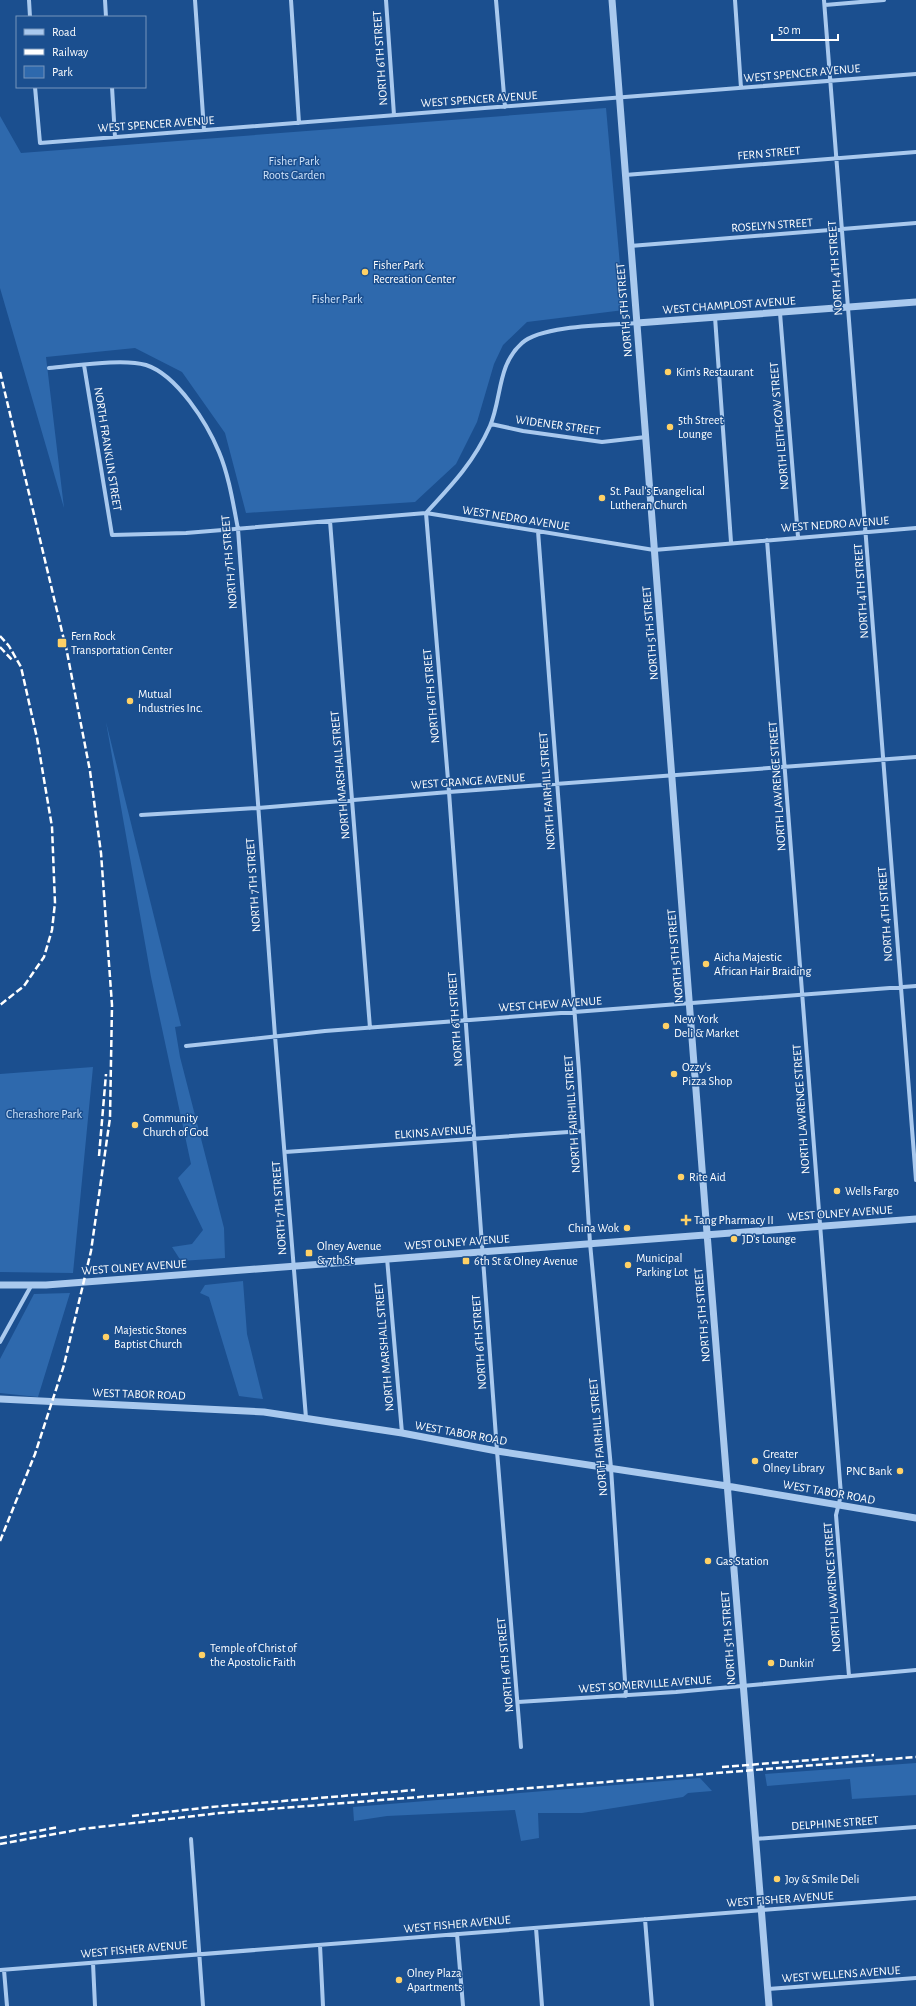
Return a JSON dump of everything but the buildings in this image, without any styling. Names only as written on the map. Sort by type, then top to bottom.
[{"type":"street","points":[[29,0],[30,16]]},
{"type":"street","points":[[105,0],[106,16]]},
{"type":"street","points":[[195,0],[204,130]]},
{"type":"street","points":[[291,0],[299,123]]},
{"type":"street","name":"NORTH 6TH STREET","points":[[386,0],[394,115]]},
{"type":"street","points":[[496,0],[505,107]]},
{"type":"street","name":"NORTH 5TH STREET","points":[[612,0],[624,175],[646,437],[754,1839],[769,2006]]},
{"type":"street","points":[[735,0],[741,88]]},
{"type":"street","points":[[824,2],[884,0]]},
{"type":"street","name":"NORTH 4TH STREET","points":[[824,2],[916,1180]]},
{"type":"street","name":"WEST SPENCER AVENUE","points":[[36,88],[40,143],[44,143],[916,74]]},
{"type":"street","points":[[112,88],[115,137]]},
{"type":"street","name":"FERN STREET","points":[[624,175],[916,152]]},
{"type":"street","name":"ROSELYN STREET","points":[[630,246],[916,224]]},
{"type":"street","name":"WEST CHAMPLOST AVENUE","points":[[491,424],[506,364],[522,342],[543,332],[637,323],[916,302]]},
{"type":"street","name":"NORTH LEITHGOW STREET","points":[[780,313],[798,537]]},
{"type":"street","points":[[715,317],[732,542]]},
{"type":"street","name":"NORTH 7TH STREET","points":[[84,365],[116,363],[146,365],[174,382],[189,400],[219,451],[230,487],[238,529],[274,1036],[285,1152],[306,1418]]},
{"type":"street","points":[[49,368],[84,365]]},
{"type":"street","name":"NORTH FRANKLIN STREET","points":[[84,365],[112,535]]},
{"type":"street","points":[[426,513],[462,475],[477,453],[491,424]]},
{"type":"street","name":"WIDENER STREET","points":[[491,424],[523,431],[602,442],[646,437]]},
{"type":"street","name":"NORTH 6TH STREET","points":[[426,513],[449,792],[497,1451],[521,1746]]},
{"type":"street","name":"WEST NEDRO AVENUE","points":[[112,535],[186,533],[426,513],[654,550],[732,542],[916,528]]},
{"type":"street","name":"NORTH MARSHALL STREET","points":[[330,521],[370,1028]]},
{"type":"street","name":"NORTH FAIRHILL STREET","points":[[538,531],[590,1243],[611,1468],[626,1696]]},
{"type":"street","name":"NORTH LAWRENCE STREET","points":[[768,540],[841,1495],[836,1515],[848,1676]]},
{"type":"street","name":"WEST GRANGE AVENUE","points":[[141,815],[258,808],[916,757]]},
{"type":"street","name":"WEST CHEW AVENUE","points":[[186,1046],[274,1036],[370,1028],[916,986]]},
{"type":"street","name":"ELKINS AVENUE","points":[[285,1152],[582,1131]]},
{"type":"street","name":"WEST OLNEY AVENUE","points":[[0,1285],[31,1286],[916,1218]]},
{"type":"street","name":"NORTH MARSHALL STREET","points":[[387,1258],[402,1434]]},
{"type":"street","points":[[0,1342],[31,1286]]},
{"type":"street","name":"WEST TABOR ROAD","points":[[0,1399],[234,1409],[264,1412],[497,1451],[727,1486],[916,1518]]},
{"type":"street","name":"WEST SOMERVILLE AVENUE","points":[[518,1702],[626,1696],[916,1670]]},
{"type":"street","name":"DELPHINE STREET","points":[[754,1839],[916,1827]]},
{"type":"street","points":[[191,1839],[204,2006]]},
{"type":"street","name":"WEST FISHER AVENUE","points":[[2,1970],[916,1898]]},
{"type":"street","points":[[645,1919],[652,2006]]},
{"type":"street","points":[[536,1928],[542,2006]]},
{"type":"street","points":[[457,1934],[463,2006]]},
{"type":"street","points":[[320,1945],[323,2006]]},
{"type":"street","points":[[93,1963],[95,2006]]},
{"type":"street","points":[[2,1970],[7,2006]]},
{"type":"street","name":"WEST WELLENS AVENUE","points":[[768,1989],[916,1978]]},
{"type":"green space","name":"Fisher Park","points":[[606,108],[624,310],[527,322],[503,345],[494,364],[477,422],[456,464],[415,502],[246,513],[225,433],[182,372],[135,348],[46,357],[64,508],[0,288],[0,116],[21,153]]},
{"type":"green space","points":[[106,722],[181,1026],[175,1027],[180,1057],[224,1228],[225,1258],[181,1261],[172,1247],[192,1244],[203,1230],[178,1178],[191,1164],[151,977]]},
{"type":"green space","name":"Cherashore Park","points":[[93,1067],[73,1273],[0,1272],[0,1074]]},
{"type":"green space","points":[[243,1281],[247,1334],[263,1399],[239,1396],[209,1297],[200,1293],[205,1285]]},
{"type":"green space","points":[[70,1293],[38,1397],[0,1393],[0,1359],[34,1294]]},
{"type":"green space","points":[[916,1763],[916,1795],[852,1799],[850,1779],[767,1786],[765,1774]]},
{"type":"green space","points":[[700,1778],[712,1791],[688,1793],[683,1797],[582,1813],[538,1813],[539,1838],[521,1841],[515,1810],[387,1816],[354,1821],[353,1807]]},
{"type":"railway","points":[[0,372],[64,640]]},
{"type":"railway","points":[[0,636],[9,646],[21,667],[37,738],[52,827],[55,903],[52,930],[44,957],[24,986],[0,1005]]},
{"type":"railway","points":[[0,647],[13,661]]},
{"type":"railway","points":[[0,1541],[35,1454],[64,1365],[91,1251],[110,1118],[112,1005],[101,853],[90,771],[66,647]]},
{"type":"railway","points":[[99,1156],[106,1074]]},
{"type":"railway","points":[[722,1767],[874,1755]]},
{"type":"railway","points":[[0,1844],[82,1829],[220,1813],[916,1757]]},
{"type":"railway","points":[[132,1816],[211,1807],[415,1790]]},
{"type":"railway","points":[[0,1838],[59,1827]]},
{"type":"place","name":"Fisher Park Recreation Center","points":[[365,272]]},
{"type":"place","name":"Kim's Restaurant","points":[[668,372]]},
{"type":"place","name":"5th Street Lounge","points":[[670,427]]},
{"type":"place","name":"St. Paul's Evangelical Lutheran Church","points":[[602,498]]},
{"type":"place","name":"Fern Rock Transportation Center","points":[[62,643]]},
{"type":"place","name":"Mutual Industries Inc.","points":[[130,701]]},
{"type":"place","name":"Aicha Majestic African Hair Braiding","points":[[706,964]]},
{"type":"place","name":"New York Deli & Market","points":[[666,1026]]},
{"type":"place","name":"Ozzy's Pizza Shop","points":[[674,1074]]},
{"type":"place","name":"Community Church of God","points":[[135,1125]]},
{"type":"place","name":"Rite Aid","points":[[681,1177]]},
{"type":"place","name":"Wells Fargo","points":[[837,1191]]},
{"type":"place","name":"Tang Pharmacy II","points":[[686,1220]]},
{"type":"place","name":"China Wok","points":[[627,1228]]},
{"type":"place","name":"JD's Lounge","points":[[734,1239]]},
{"type":"place","name":"Olney Avenue & 7th St","points":[[309,1253]]},
{"type":"place","name":"6th St & Olney Avenue","points":[[466,1261]]},
{"type":"place","name":"Municipal Parking Lot","points":[[628,1265]]},
{"type":"place","name":"Majestic Stones Baptist Church","points":[[106,1337]]},
{"type":"place","name":"Greater Olney Library","points":[[755,1461]]},
{"type":"place","name":"PNC Bank","points":[[900,1471]]},
{"type":"place","name":"Gas Station","points":[[708,1561]]},
{"type":"place","name":"Temple of Christ of the Apostolic Faith","points":[[202,1655]]},
{"type":"place","name":"Dunkin'","points":[[771,1663]]},
{"type":"place","name":"Joy & Smile Deli","points":[[777,1879]]},
{"type":"place","name":"Olney Plaza Apartments","points":[[399,1980]]},
{"type":"park label","name":"Fisher Park Roots Garden","points":[[294,168]]}]
